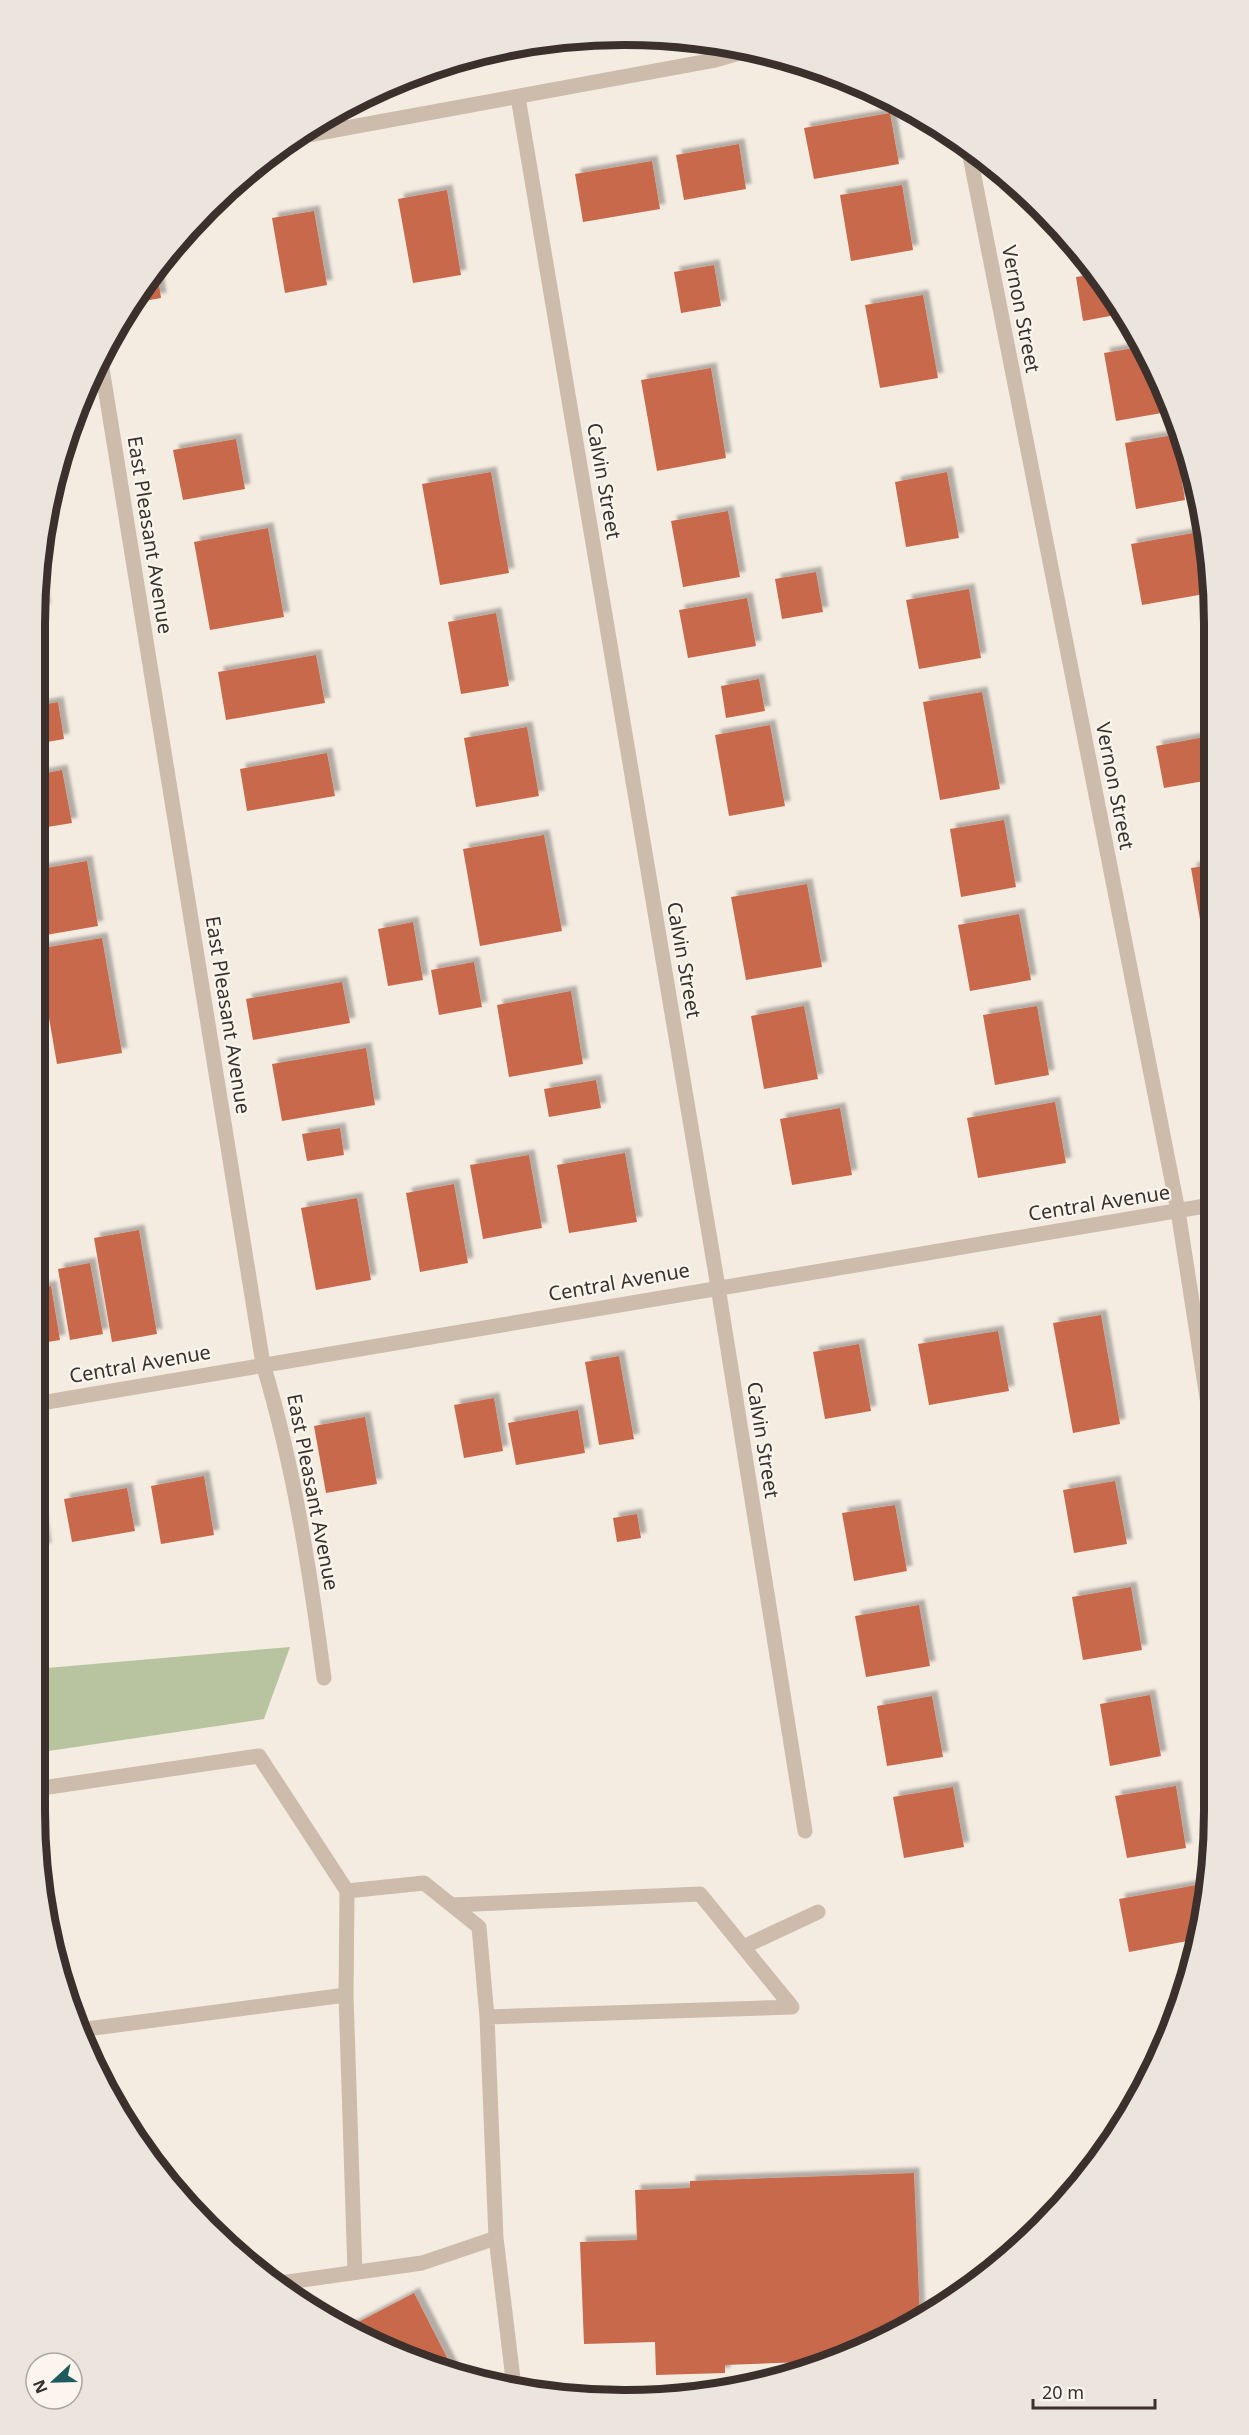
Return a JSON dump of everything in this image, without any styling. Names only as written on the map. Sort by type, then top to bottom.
[{"type":"street","points":[[319,133],[732,55]]},
{"type":"street","name":"Calvin Street","points":[[518,97],[718,1287],[805,1831]]},
{"type":"street","points":[[330,126],[331,131]]},
{"type":"street","name":"Vernon Street","points":[[971,161],[1178,1211],[1204,1378]]},
{"type":"street","name":"East Pleasant Avenue","points":[[103,373],[263,1364],[281,1425],[313,1593],[324,1678]]},
{"type":"street","name":"Central Avenue","points":[[45,1402],[1204,1206]]},
{"type":"street","points":[[45,1787],[259,1756],[347,1891],[346,1995],[355,2272]]},
{"type":"street","points":[[347,1891],[424,1882],[479,1927],[487,2017],[496,2238],[513,2379]]},
{"type":"street","points":[[452,1905],[700,1894],[792,2007],[487,2017]]},
{"type":"street","points":[[743,1947],[818,1912]]},
{"type":"street","points":[[88,2029],[346,1995]]},
{"type":"street","points":[[289,2282],[422,2263],[496,2238]]},
{"type":"green space","points":[[290,1647],[264,1719],[45,1752],[45,1668]]},
{"type":"building","points":[[890,113],[899,164],[814,179],[804,128]]},
{"type":"building","points":[[739,144],[746,189],[684,200],[676,155]]},
{"type":"building","points":[[652,161],[660,209],[583,222],[575,174]]},
{"type":"building","points":[[902,185],[913,250],[851,261],[840,195]]},
{"type":"building","points":[[447,190],[461,275],[413,283],[398,199]]},
{"type":"building","points":[[314,211],[327,285],[285,293],[272,218]]},
{"type":"building","points":[[714,265],[721,306],[681,313],[674,272]]},
{"type":"building","points":[[1086,276],[1114,315],[1083,321],[1076,277]]},
{"type":"building","points":[[158,281],[161,298],[144,301]]},
{"type":"building","points":[[923,295],[938,378],[880,388],[865,305]]},
{"type":"building","points":[[1133,348],[1164,413],[1116,421],[1104,353]]},
{"type":"building","points":[[711,368],[726,458],[657,471],[641,380]]},
{"type":"building","points":[[1172,435],[1185,500],[1136,509],[1125,443]]},
{"type":"building","points":[[236,439],[245,489],[183,500],[173,450]]},
{"type":"building","points":[[491,472],[509,573],[440,585],[422,484]]},
{"type":"building","points":[[947,472],[959,538],[906,547],[895,482]]},
{"type":"building","points":[[728,511],[740,577],[683,587],[671,521]]},
{"type":"building","points":[[268,528],[284,617],[210,630],[194,542]]},
{"type":"building","points":[[1196,532],[1203,594],[1142,605],[1131,544]]},
{"type":"building","points":[[816,572],[823,612],[782,619],[775,579]]},
{"type":"building","points":[[969,589],[981,658],[919,669],[906,600]]},
{"type":"building","points":[[747,598],[756,646],[688,658],[679,610]]},
{"type":"building","points":[[496,613],[509,686],[461,694],[448,622]]},
{"type":"building","points":[[316,655],[325,703],[226,720],[218,672]]},
{"type":"building","points":[[759,679],[765,711],[726,718],[721,686]]},
{"type":"building","points":[[982,692],[1000,789],[940,800],[923,702]]},
{"type":"building","points":[[58,702],[64,739],[45,742],[45,704]]},
{"type":"building","points":[[770,725],[785,806],[729,816],[715,735]]},
{"type":"building","points":[[527,727],[539,796],[476,807],[464,738]]},
{"type":"building","points":[[1204,737],[1204,781],[1164,788],[1156,746]]},
{"type":"building","points":[[327,753],[335,796],[247,811],[240,769]]},
{"type":"building","points":[[62,770],[72,823],[45,827],[45,773]]},
{"type":"building","points":[[1004,820],[1016,887],[961,897],[950,829]]},
{"type":"building","points":[[544,835],[562,931],[480,946],[463,849]]},
{"type":"building","points":[[87,861],[98,926],[45,935],[45,868]]},
{"type":"building","points":[[1204,866],[1204,942],[1191,868]]},
{"type":"building","points":[[807,884],[822,967],[746,980],[731,897]]},
{"type":"building","points":[[1019,914],[1031,980],[970,991],[958,925]]},
{"type":"building","points":[[413,922],[423,980],[388,986],[378,929]]},
{"type":"building","points":[[102,938],[122,1053],[57,1064],[45,995],[45,948]]},
{"type":"building","points":[[474,962],[482,1007],[439,1015],[431,970]]},
{"type":"building","points":[[342,982],[350,1023],[253,1040],[246,999]]},
{"type":"building","points":[[571,991],[583,1064],[509,1077],[497,1005]]},
{"type":"building","points":[[804,1006],[818,1079],[764,1089],[751,1016]]},
{"type":"building","points":[[1037,1006],[1049,1075],[995,1085],[983,1015]]},
{"type":"building","points":[[366,1048],[375,1105],[282,1121],[272,1064]]},
{"type":"building","points":[[596,1080],[601,1108],[549,1117],[544,1089]]},
{"type":"building","points":[[1055,1102],[1066,1163],[978,1178],[967,1118]]},
{"type":"building","points":[[840,1108],[852,1175],[792,1185],[780,1119]]},
{"type":"building","points":[[340,1128],[344,1155],[307,1161],[302,1134]]},
{"type":"building","points":[[625,1153],[637,1222],[569,1233],[557,1165]]},
{"type":"building","points":[[529,1155],[542,1228],[483,1239],[470,1165]]},
{"type":"building","points":[[454,1184],[468,1263],[420,1272],[406,1193]]},
{"type":"building","points":[[357,1198],[371,1280],[316,1290],[301,1208]]},
{"type":"building","points":[[139,1230],[157,1334],[112,1342],[94,1238]]},
{"type":"building","points":[[90,1263],[103,1334],[70,1340],[58,1269]]},
{"type":"building","points":[[51,1286],[60,1340],[45,1342],[45,1287]]},
{"type":"building","points":[[1101,1315],[1120,1424],[1073,1433],[1053,1323]]},
{"type":"building","points":[[998,1331],[1009,1391],[929,1405],[918,1344]]},
{"type":"building","points":[[859,1344],[871,1411],[825,1419],[813,1352]]},
{"type":"building","points":[[619,1356],[634,1439],[599,1445],[585,1362]]},
{"type":"building","points":[[494,1398],[503,1451],[464,1458],[454,1405]]},
{"type":"building","points":[[578,1410],[585,1453],[516,1465],[508,1423]]},
{"type":"building","points":[[365,1417],[377,1484],[326,1493],[314,1426]]},
{"type":"building","points":[[204,1476],[214,1535],[161,1544],[151,1486]]},
{"type":"building","points":[[1115,1481],[1127,1544],[1074,1553],[1063,1490]]},
{"type":"building","points":[[127,1488],[135,1531],[72,1542],[64,1499]]},
{"type":"building","points":[[895,1505],[907,1571],[854,1581],[842,1513]]},
{"type":"building","points":[[637,1514],[641,1538],[617,1542],[613,1518]]},
{"type":"building","points":[[1131,1587],[1142,1650],[1083,1660],[1072,1597]]},
{"type":"building","points":[[919,1605],[930,1666],[866,1677],[855,1616]]},
{"type":"building","points":[[1150,1695],[1161,1756],[1110,1766],[1100,1704]]},
{"type":"building","points":[[932,1696],[943,1757],[887,1766],[877,1706]]},
{"type":"building","points":[[1176,1786],[1186,1848],[1127,1858],[1115,1796]]},
{"type":"building","points":[[953,1787],[964,1847],[904,1858],[893,1797]]},
{"type":"building","points":[[1199,1885],[1189,1941],[1129,1952],[1119,1899]]},
{"type":"building","points":[[914,2173],[920,2309],[881,2330],[811,2359],[801,2362],[725,2365],[725,2373],[656,2375],[655,2342],[584,2344],[580,2242],[637,2240],[635,2190],[690,2188],[690,2181]]},
{"type":"building","points":[[414,2293],[450,2362],[403,2346],[356,2323]]}]
